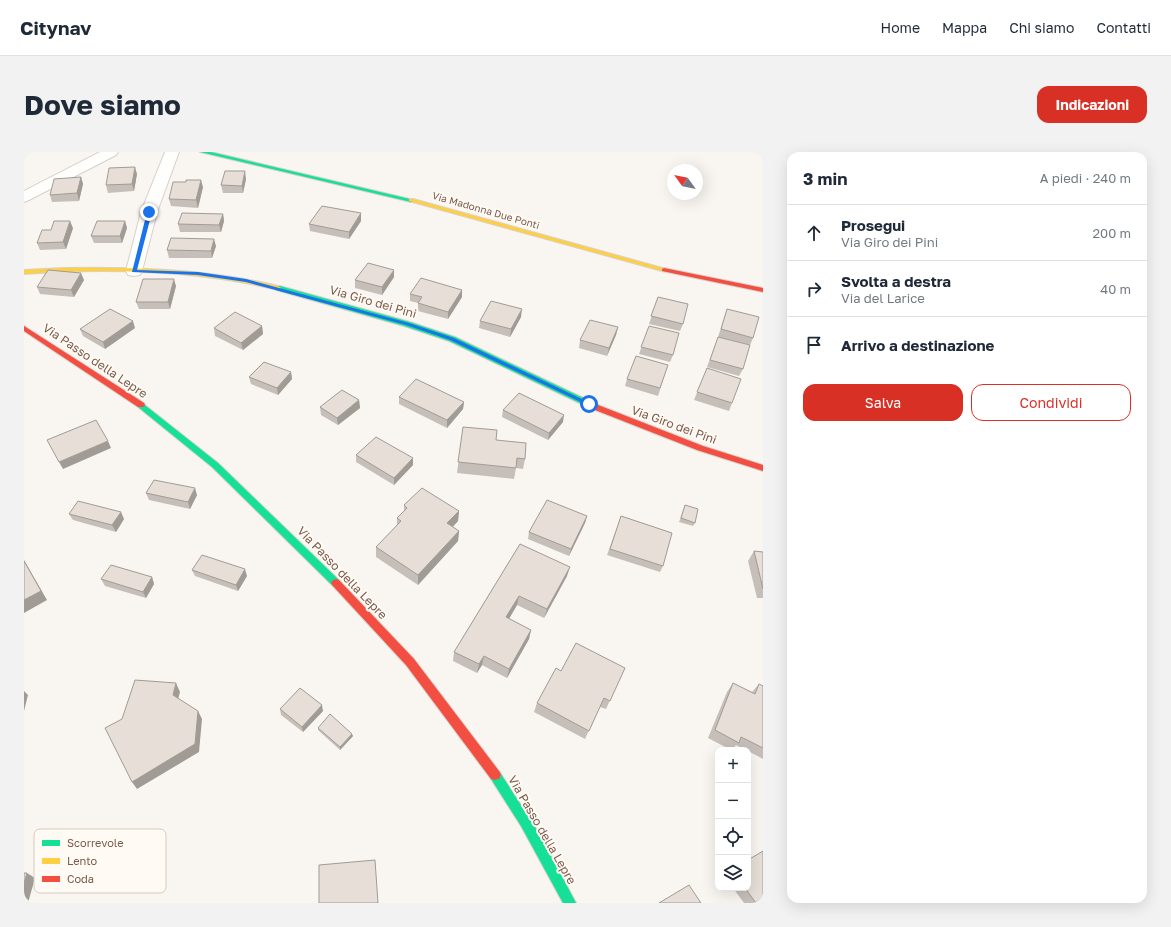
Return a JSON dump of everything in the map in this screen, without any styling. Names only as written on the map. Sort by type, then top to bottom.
[{"type":"street","points":[[24,197],[111,152]]},
{"type":"street","points":[[134,271],[149,212],[172,152]]},
{"type":"street","name":"Via Madonna Due Ponti","points":[[203,152],[428,204],[667,271],[763,290]]},
{"type":"street","name":"Via Giro dei Pini","points":[[24,272],[56,270],[134,271],[198,274],[246,280],[422,328],[452,339],[626,420],[700,448],[763,468]]},
{"type":"street","name":"Via Passo della Lepre","points":[[24,328],[142,406],[189,444],[244,493],[357,604],[410,662],[482,755],[513,800],[538,842],[570,903]]},
{"type":"building","points":[[135,167],[132,184],[106,185],[109,168]]},
{"type":"building","points":[[225,171],[245,171],[242,186],[221,185]]},
{"type":"building","points":[[81,177],[77,193],[50,195],[54,179]]},
{"type":"building","points":[[186,180],[201,180],[196,200],[169,199],[173,182],[186,182]]},
{"type":"building","points":[[322,206],[361,213],[349,232],[309,224]]},
{"type":"building","points":[[182,213],[223,214],[219,225],[178,224]]},
{"type":"building","points":[[54,221],[70,221],[63,242],[37,243],[42,230],[51,230]]},
{"type":"building","points":[[97,221],[125,221],[120,236],[91,236]]},
{"type":"building","points":[[171,238],[214,239],[211,251],[167,250]]},
{"type":"building","points":[[368,263],[394,270],[382,287],[355,280]]},
{"type":"building","points":[[48,270],[81,273],[71,290],[37,287]]},
{"type":"building","points":[[421,278],[462,290],[448,312],[418,303],[422,297],[410,294]]},
{"type":"building","points":[[143,279],[174,279],[168,302],[136,302]]},
{"type":"building","points":[[658,297],[688,304],[683,324],[651,316]]},
{"type":"building","points":[[491,301],[522,309],[511,329],[480,321]]},
{"type":"building","points":[[110,309],[133,321],[103,342],[80,329]]},
{"type":"building","points":[[727,309],[759,317],[753,338],[721,329]]},
{"type":"building","points":[[235,312],[262,326],[241,343],[214,328]]},
{"type":"building","points":[[590,320],[618,327],[609,348],[580,340]]},
{"type":"building","points":[[649,326],[679,333],[673,355],[641,347]]},
{"type":"building","points":[[718,337],[750,345],[743,369],[710,360]]},
{"type":"building","points":[[636,356],[668,365],[660,388],[627,379]]},
{"type":"building","points":[[264,362],[291,372],[277,388],[249,377]]},
{"type":"building","points":[[707,368],[741,379],[732,403],[697,392]]},
{"type":"building","points":[[416,379],[464,402],[447,420],[399,397]]},
{"type":"building","points":[[342,390],[359,400],[337,418],[320,407]]},
{"type":"building","points":[[519,393],[564,415],[549,433],[503,410]]},
{"type":"building","points":[[96,420],[108,441],[59,462],[47,440]]},
{"type":"building","points":[[463,427],[497,430],[496,440],[526,443],[525,459],[517,458],[516,468],[458,462]]},
{"type":"building","points":[[376,437],[413,458],[394,478],[356,455]]},
{"type":"building","points":[[154,480],[195,488],[188,502],[146,493]]},
{"type":"building","points":[[422,488],[459,511],[447,523],[459,531],[418,575],[376,547],[401,521],[397,518],[407,508],[404,505]]},
{"type":"building","points":[[547,500],[587,516],[571,549],[529,532]]},
{"type":"building","points":[[78,501],[121,512],[112,525],[69,514]]},
{"type":"building","points":[[685,505],[698,509],[695,523],[681,518]]},
{"type":"building","points":[[621,516],[672,533],[663,566],[610,549]]},
{"type":"building","points":[[520,544],[570,567],[547,609],[519,596],[506,617],[531,630],[509,669],[484,656],[479,664],[454,652]]},
{"type":"building","points":[[754,551],[763,552],[763,589]]},
{"type":"building","points":[[202,555],[245,569],[236,585],[192,570]]},
{"type":"building","points":[[24,561],[41,591],[24,600]]},
{"type":"building","points":[[111,565],[152,577],[143,592],[101,579]]},
{"type":"building","points":[[576,643],[625,668],[610,701],[604,698],[589,731],[537,703],[556,668],[561,671]]},
{"type":"building","points":[[135,680],[176,683],[173,695],[198,711],[195,744],[132,782],[105,728],[122,719]]},
{"type":"building","points":[[733,683],[755,694],[759,684],[763,686],[763,748],[741,737],[739,743],[715,730]]},
{"type":"building","points":[[300,688],[322,705],[302,727],[280,709]]},
{"type":"building","points":[[330,714],[352,734],[340,747],[318,728]]},
{"type":"building","points":[[763,851],[763,898],[756,903],[747,891],[751,891],[751,858]]},
{"type":"building","points":[[375,860],[378,903],[319,903],[319,865]]},
{"type":"building","points":[[24,873],[27,873],[24,883]]},
{"type":"building","points":[[689,885],[701,903],[659,903]]},
{"type":"traffic: fast","points":[[203,152],[411,200]]},
{"type":"traffic: fast","points":[[278,288],[407,324],[452,339],[593,406]]},
{"type":"traffic: fast","points":[[141,405],[215,465],[336,583]]},
{"type":"traffic: fast","points":[[495,775],[525,821],[570,903]]},
{"type":"traffic: slow","points":[[411,200],[664,270]]},
{"type":"traffic: slow","points":[[24,272],[50,270],[165,271],[203,274],[278,288]]},
{"type":"traffic: jam","points":[[664,270],[763,290]]},
{"type":"traffic: jam","points":[[24,328],[141,405]]},
{"type":"traffic: jam","points":[[593,406],[700,448],[763,468]]},
{"type":"traffic: jam","points":[[336,583],[410,662],[495,775]]},
{"type":"route","points":[[149,212],[134,271],[198,274],[246,280],[422,328],[452,339],[589,404]]}]
